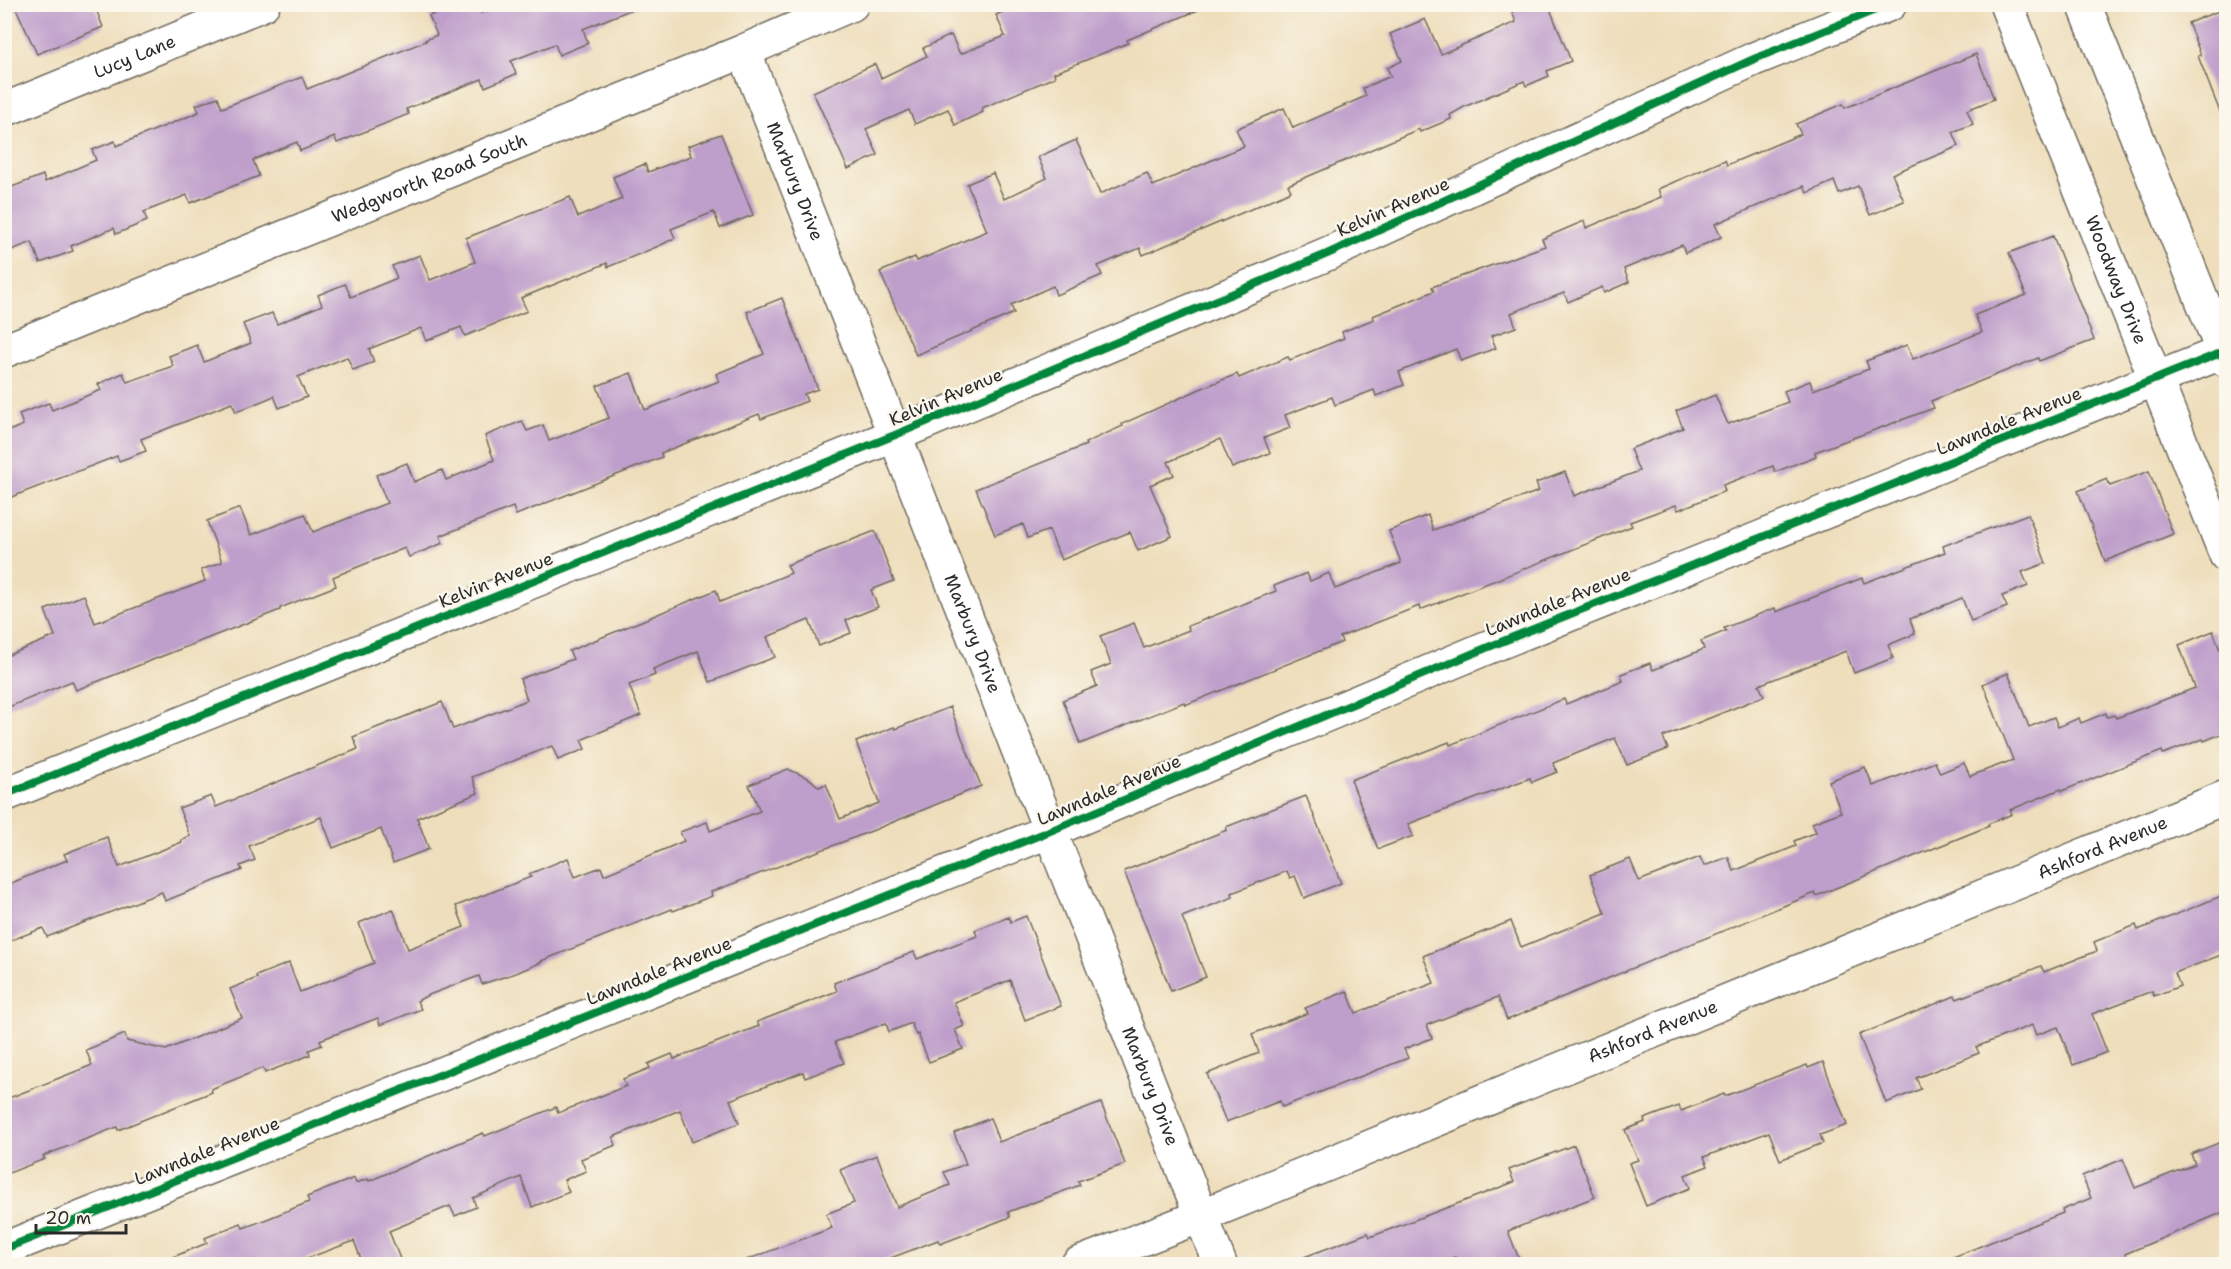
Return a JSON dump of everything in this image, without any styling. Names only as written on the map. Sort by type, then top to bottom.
[{"type":"street","name":"Lucy Lane","points":[[4,110],[263,4]]},
{"type":"street","name":"Wedgworth Road South","points":[[4,351],[744,51],[852,4]]},
{"type":"street","name":"Kelvin Avenue","points":[[4,795],[895,435],[1326,254],[1754,59],[1890,4]]},
{"type":"street","name":"Woodway Drive","points":[[2006,4],[2226,555]]},
{"type":"street","points":[[2084,4],[2225,356]]},
{"type":"street","name":"Marbury Drive","points":[[744,51],[1220,1264]]},
{"type":"street","name":"Lawndale Avenue","points":[[4,1249],[1050,831],[1485,648],[2156,378],[2225,356]]},
{"type":"street","name":"Ashford Avenue","points":[[1078,1264],[1201,1216],[2226,797]]},
{"type":"building","points":[[14,4],[94,4],[103,27],[37,54]]},
{"type":"building","points":[[457,4],[478,4],[481,13],[502,4],[640,6],[583,29],[588,43],[559,55],[555,44],[511,61],[516,74],[485,87],[482,79],[406,109],[409,114],[337,143],[335,137],[300,151],[297,142],[253,160],[259,176],[190,203],[187,195],[144,212],[147,221],[116,234],[114,228],[71,246],[73,251],[40,263],[32,242],[4,253],[4,190],[43,175],[45,182],[96,160],[92,150],[115,141],[116,146],[199,112],[196,105],[218,97],[222,108],[302,77],[307,89],[426,41],[437,35],[429,16]]},
{"type":"building","points":[[1021,4],[1210,5],[1127,40],[1128,43],[1054,73],[1055,77],[982,108],[983,112],[955,125],[948,109],[915,124],[909,110],[866,129],[878,155],[848,169],[813,92],[875,64],[881,78],[927,56],[923,48],[951,35],[960,54],[1005,36],[996,15]]},
{"type":"building","points":[[1509,4],[1548,4],[1571,61],[1547,71],[1549,76],[1526,86],[1524,81],[1464,107],[1450,115],[1451,119],[1420,132],[1419,129],[1288,185],[1291,191],[1251,209],[1143,255],[1140,248],[1098,266],[1102,275],[1056,295],[1053,286],[1011,305],[1014,313],[916,355],[880,272],[915,257],[917,261],[987,231],[967,184],[993,173],[1004,199],[1047,178],[1038,157],[1076,140],[1100,194],[1147,173],[1153,186],[1244,146],[1236,129],[1284,108],[1293,128],[1366,96],[1363,88],[1391,76],[1387,68],[1402,61],[1390,34],[1425,19],[1441,54],[1516,22]]},
{"type":"building","points":[[2226,8],[2225,125],[2198,56],[2201,55],[2188,23]]},
{"type":"building","points":[[1976,54],[1994,99],[1967,110],[1973,124],[1953,132],[1959,146],[1892,174],[1904,201],[1870,215],[1858,186],[1839,194],[1834,181],[1807,193],[1804,186],[1715,224],[1721,237],[1685,253],[1682,245],[1624,269],[1629,282],[1604,293],[1602,287],[1568,302],[1564,293],[1511,313],[1516,327],[1491,336],[1496,348],[1461,361],[1456,349],[1399,372],[1404,385],[1376,396],[1374,390],[1335,405],[1332,397],[1285,415],[1290,428],[1264,438],[1270,453],[1232,468],[1220,439],[1168,462],[1174,475],[1150,485],[1172,536],[1138,551],[1130,532],[1061,560],[1049,530],[1028,538],[1023,524],[995,535],[976,489],[1086,445],[1085,443],[1123,426],[1122,424],[1200,389],[1237,374],[1239,378],[1288,357],[1290,360],[1344,338],[1342,332],[1374,319],[1373,316],[1434,291],[1432,287],[1545,246],[1542,239],[1584,221],[1586,228],[1661,197],[1658,189],[1725,160],[1727,165],[1801,134],[1796,124],[1843,104],[1845,108]]},
{"type":"building","points":[[721,134],[753,215],[720,228],[714,212],[671,229],[675,238],[661,245],[608,267],[607,263],[521,298],[527,311],[465,336],[461,327],[426,341],[421,328],[369,349],[374,362],[353,370],[347,357],[298,377],[307,397],[279,408],[274,396],[236,412],[232,403],[141,439],[146,451],[119,461],[117,456],[4,500],[4,433],[23,425],[19,414],[49,403],[52,410],[101,390],[98,384],[123,373],[127,382],[173,366],[169,356],[197,345],[204,362],[251,343],[243,324],[272,313],[277,324],[322,305],[318,295],[345,284],[351,297],[397,278],[392,266],[420,255],[430,280],[475,262],[466,238],[570,197],[578,217],[622,199],[613,177],[645,164],[648,172],[691,156],[688,146]]},
{"type":"building","points":[[2053,236],[2094,340],[2039,361],[2038,358],[1931,401],[1934,408],[1815,452],[1816,456],[1775,472],[1773,466],[1723,485],[1725,491],[1678,510],[1676,505],[1630,522],[1632,526],[1420,610],[1419,606],[1340,637],[1342,642],[1080,744],[1063,700],[1097,686],[1091,672],[1111,664],[1100,636],[1134,623],[1144,648],[1189,630],[1188,626],[1276,591],[1274,586],[1307,573],[1310,581],[1329,573],[1335,589],[1401,563],[1389,531],[1428,515],[1433,530],[1539,491],[1536,483],[1565,472],[1574,496],[1639,471],[1630,449],[1683,428],[1676,411],[1715,395],[1728,424],[1788,402],[1784,391],[1810,381],[1813,390],[1869,369],[1866,361],[1907,345],[1913,359],[1982,332],[1975,315],[2026,295],[2009,253]]},
{"type":"building","points":[[782,298],[818,389],[804,394],[807,401],[761,419],[759,414],[661,453],[662,457],[516,515],[513,507],[440,536],[443,543],[409,557],[405,548],[333,577],[336,586],[76,690],[72,681],[4,709],[4,657],[55,636],[45,610],[84,595],[95,623],[205,581],[201,570],[222,562],[207,521],[240,508],[251,535],[305,514],[313,532],[387,503],[376,475],[407,463],[414,482],[442,470],[446,480],[494,460],[485,436],[522,421],[527,431],[543,425],[549,441],[609,418],[597,386],[631,373],[645,410],[719,381],[716,374],[764,354],[747,312]]},
{"type":"building","points":[[2149,471],[2173,534],[2105,561],[2078,491],[2107,479],[2110,486]]},
{"type":"building","points":[[2028,514],[2046,563],[2022,572],[2028,586],[2002,596],[2007,607],[1971,621],[1962,598],[1910,619],[1915,634],[1888,645],[1893,658],[1854,673],[1846,651],[1759,685],[1764,696],[1663,737],[1668,749],[1627,765],[1615,738],[1553,763],[1557,772],[1532,782],[1530,778],[1408,824],[1413,836],[1378,849],[1351,780],[1449,742],[1450,745],[1564,699],[1566,704],[1623,681],[1621,674],[1650,663],[1653,670],[1704,649],[1701,641],[1726,631],[1724,628],[1775,608],[1776,612],[1862,578],[1864,583],[1945,552],[1943,546]]},
{"type":"building","points":[[875,531],[894,581],[871,590],[878,607],[846,620],[851,633],[819,646],[809,620],[767,637],[775,657],[710,682],[698,651],[653,669],[655,675],[629,685],[641,715],[581,740],[585,749],[558,760],[552,746],[472,777],[478,793],[417,818],[429,849],[393,863],[381,829],[333,848],[321,817],[249,846],[255,860],[240,866],[242,870],[165,901],[162,892],[47,937],[43,928],[4,943],[4,886],[67,860],[64,854],[107,837],[119,867],[182,842],[181,840],[190,836],[179,808],[211,796],[216,807],[358,749],[353,737],[442,702],[453,729],[527,700],[520,679],[573,659],[569,651],[716,590],[720,602],[791,573],[787,565]]},
{"type":"building","points":[[2213,631],[2226,666],[2226,732],[2163,754],[2162,751],[2062,791],[2061,789],[2010,810],[2012,814],[1988,824],[1989,826],[1816,896],[1815,893],[1507,1020],[1498,997],[1427,1025],[1432,1038],[1404,1049],[1408,1058],[1282,1107],[1280,1101],[1226,1122],[1207,1074],[1259,1053],[1252,1034],[1308,1013],[1305,1008],[1347,991],[1356,1013],[1434,983],[1423,956],[1511,921],[1521,947],[1605,913],[1590,875],[1630,859],[1639,881],[1700,857],[1704,866],[1728,857],[1734,871],[1796,846],[1794,841],[1816,832],[1812,823],[1841,812],[1829,781],[1865,767],[1873,786],[1935,762],[1940,773],[1964,763],[1970,776],[2013,760],[1983,684],[2008,673],[2029,727],[2054,717],[2058,727],[2079,718],[2081,723],[2106,713],[2107,717],[2114,715],[2116,718],[2195,688],[2179,645]]},
{"type":"building","points":[[950,707],[981,786],[874,830],[711,892],[712,896],[673,911],[672,909],[516,973],[482,984],[479,976],[426,996],[417,1001],[421,1009],[380,1025],[378,1018],[320,1040],[322,1045],[309,1050],[310,1055],[265,1073],[263,1068],[211,1089],[212,1092],[118,1130],[117,1127],[43,1156],[45,1159],[4,1175],[4,1100],[92,1065],[86,1050],[125,1034],[127,1041],[166,1050],[242,1018],[230,989],[289,963],[300,992],[374,963],[359,923],[393,909],[408,949],[464,927],[456,906],[531,877],[529,874],[568,858],[575,877],[601,867],[604,875],[684,841],[680,832],[707,822],[710,831],[760,811],[749,785],[788,769],[810,779],[819,787],[826,784],[840,819],[879,803],[856,742]]},
{"type":"building","points":[[1306,796],[1341,883],[1304,898],[1295,876],[1290,878],[1287,871],[1232,893],[1233,897],[1182,917],[1206,977],[1171,991],[1124,871],[1227,830],[1226,827]]},
{"type":"building","points":[[2226,894],[2226,953],[2175,973],[2180,986],[2154,996],[2152,991],[2092,1014],[2107,1052],[2073,1065],[2058,1027],[2036,1035],[2032,1025],[1976,1047],[1979,1053],[1916,1078],[1921,1089],[1886,1103],[1859,1035],[1955,996],[1957,999],[2041,966],[2044,972],[2097,951],[2094,942],[2136,925],[2138,930]]},
{"type":"building","points":[[1026,916],[1061,1006],[1025,1020],[1010,980],[954,1002],[964,1026],[955,1030],[963,1049],[929,1062],[911,1023],[889,1032],[886,1023],[835,1042],[844,1063],[805,1078],[803,1072],[730,1100],[739,1123],[692,1142],[680,1110],[613,1137],[616,1145],[581,1159],[586,1171],[564,1180],[569,1192],[532,1207],[521,1177],[473,1198],[476,1207],[455,1216],[450,1206],[389,1231],[402,1264],[363,1264],[354,1241],[292,1264],[156,1264],[207,1243],[205,1238],[241,1223],[243,1228],[262,1221],[309,1202],[307,1197],[354,1178],[356,1183],[368,1179],[369,1181],[483,1133],[485,1136],[556,1107],[558,1113],[626,1086],[623,1079],[650,1068],[648,1064],[672,1054],[674,1059],[759,1026],[757,1022],[837,991],[834,983],[914,952],[917,959],[977,936],[975,930],[1009,917],[1011,922]]},
{"type":"building","points":[[1823,1062],[1847,1125],[1820,1135],[1823,1143],[1780,1160],[1769,1132],[1704,1157],[1708,1166],[1685,1175],[1690,1188],[1646,1206],[1629,1163],[1638,1160],[1625,1130],[1645,1122],[1644,1119],[1679,1106],[1681,1111],[1807,1065],[1808,1068]]},
{"type":"building","points":[[1101,1103],[1125,1164],[1078,1181],[1080,1185],[1008,1212],[1010,1217],[940,1244],[938,1240],[875,1264],[741,1264],[741,1262],[832,1228],[826,1214],[854,1203],[840,1170],[877,1155],[897,1207],[950,1185],[944,1172],[966,1164],[954,1133],[990,1118],[999,1142]]},
{"type":"building","points":[[2226,1140],[2226,1211],[2125,1254],[2127,1258],[2110,1264],[1936,1264],[2063,1213],[2062,1210],[2091,1198],[2082,1176],[2123,1159],[2135,1188],[2195,1164],[2191,1154]]},
{"type":"building","points":[[1574,1145],[1595,1197],[1508,1231],[1521,1264],[1458,1264],[1455,1257],[1436,1264],[1292,1264],[1291,1262],[1368,1233],[1370,1237],[1514,1182],[1509,1170]]},
{"type":"cycle path","points":[[4,795],[895,435],[1327,254],[1754,59],[1890,4]]},
{"type":"cycle path","points":[[4,1249],[1050,831],[1486,648],[2223,352]]}]
